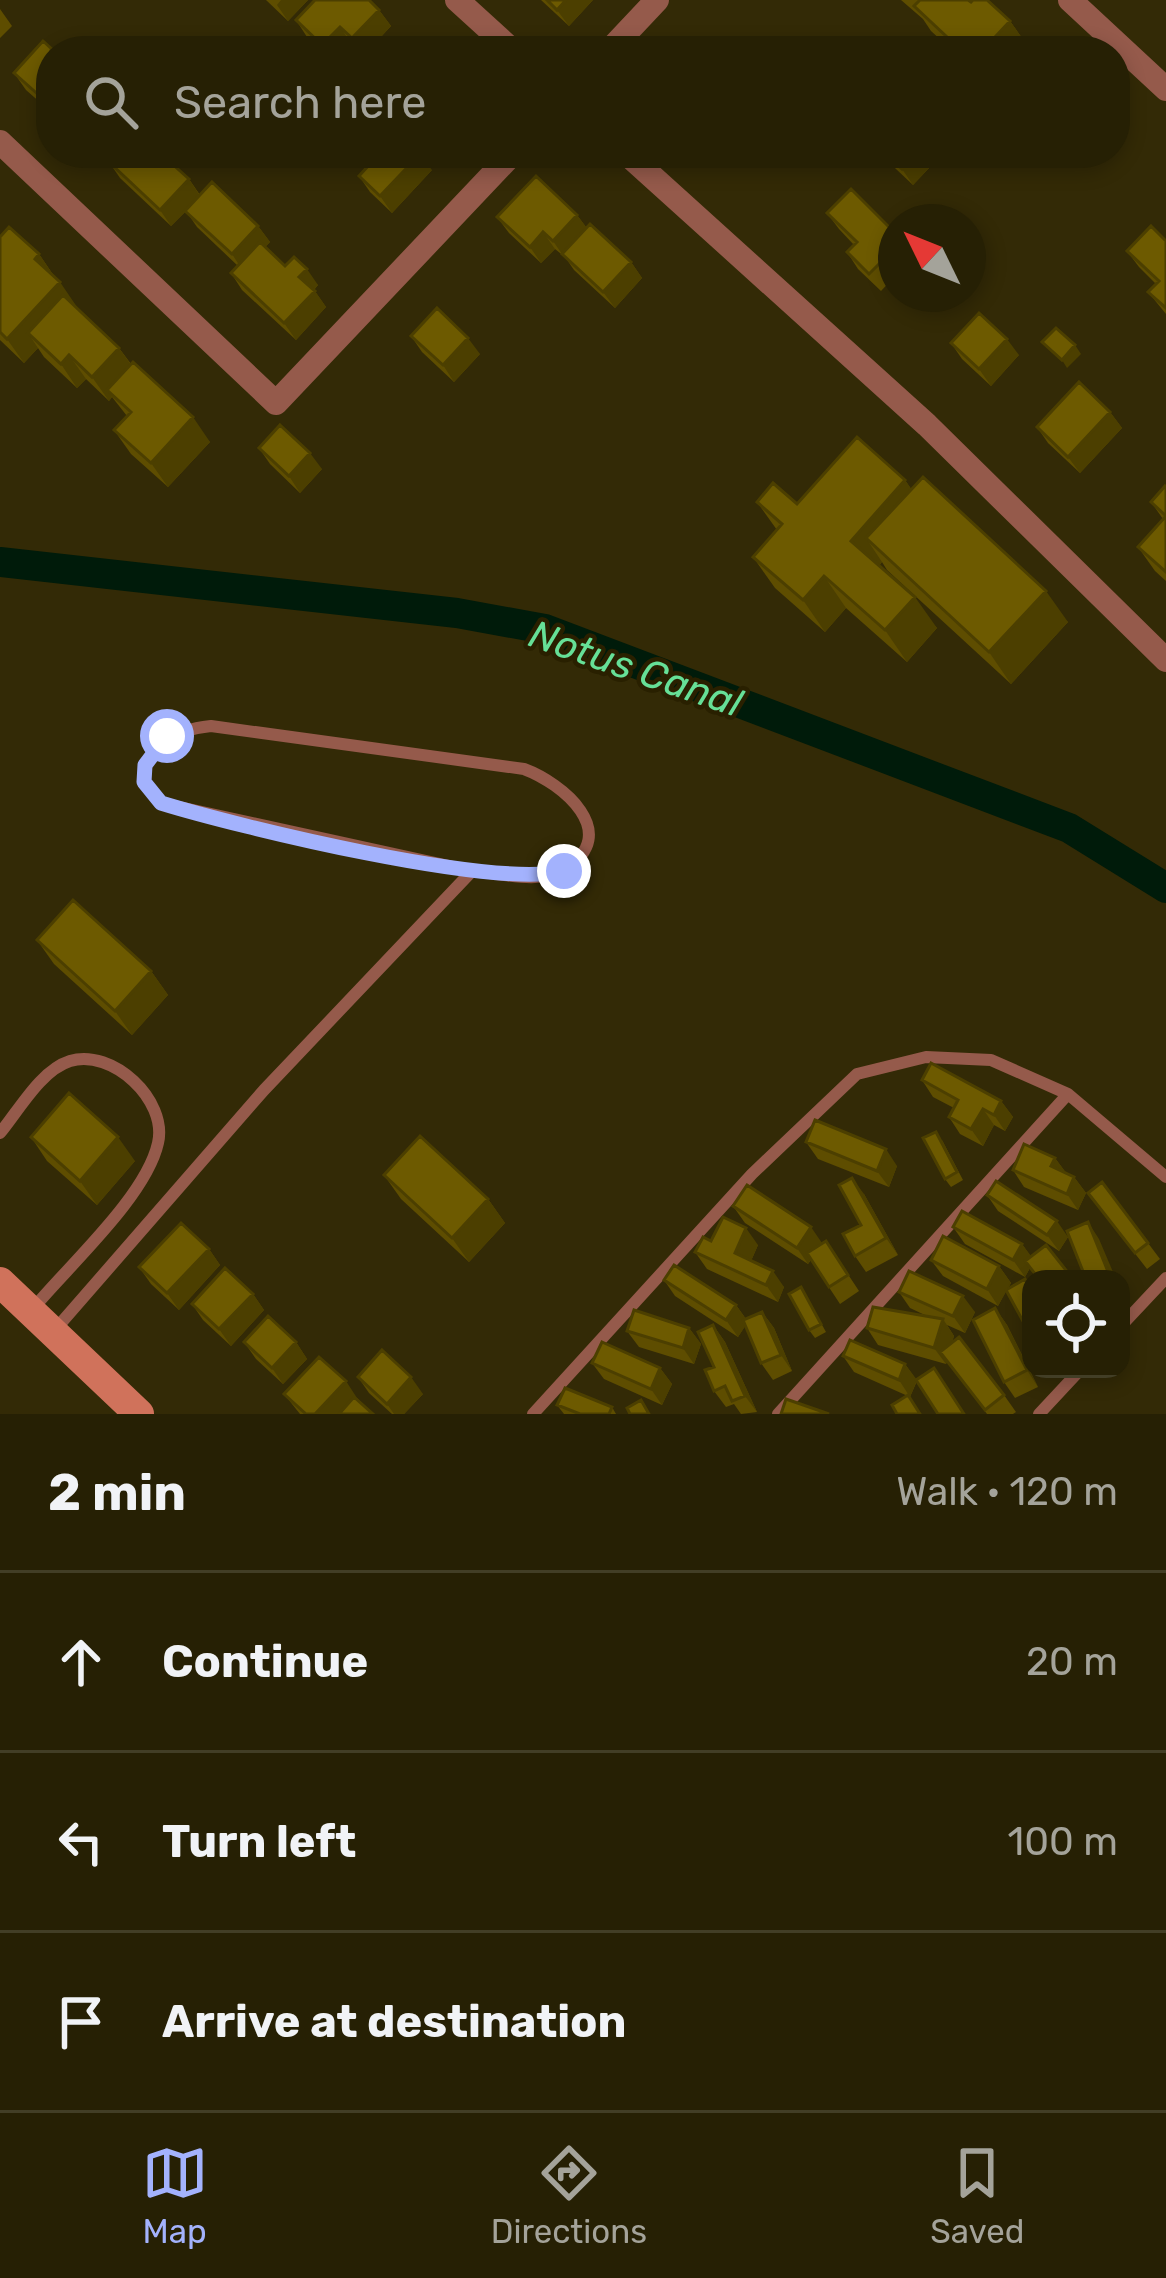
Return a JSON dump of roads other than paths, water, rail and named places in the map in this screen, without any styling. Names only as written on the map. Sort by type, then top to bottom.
[{"type":"street","points":[[457,0],[497,36]]},
{"type":"street","points":[[623,36],[657,0]]},
{"type":"street","points":[[1070,0],[1109,36]]},
{"type":"street","points":[[1130,56],[1166,89]]},
{"type":"street","points":[[0,142],[276,404],[499,168]]},
{"type":"street","points":[[643,168],[926,425],[1166,660]]},
{"type":"street","points":[[0,1282],[140,1414]]},
{"type":"lane","points":[[187,729],[247,729],[524,769],[554,781],[584,813],[589,834],[583,853],[564,871],[540,877],[472,871],[161,803],[144,782],[145,765],[167,736],[187,729]]},
{"type":"lane","points":[[42,1321],[472,871]]},
{"type":"lane","points":[[533,1414],[752,1174],[857,1074],[926,1057],[991,1060],[1068,1094],[1166,1177]]},
{"type":"lane","points":[[0,1133],[44,1079],[67,1061],[89,1058],[113,1066],[134,1082],[154,1108],[160,1136],[152,1162],[42,1321]]},
{"type":"lane","points":[[778,1414],[1068,1094]]},
{"type":"lane","points":[[1130,1316],[1166,1278]]},
{"type":"lane","points":[[1039,1414],[1073,1378]]},
{"type":"waterway","name":"Notus Canal","points":[[0,562],[457,613],[545,629],[1069,828],[1166,888]]}]
